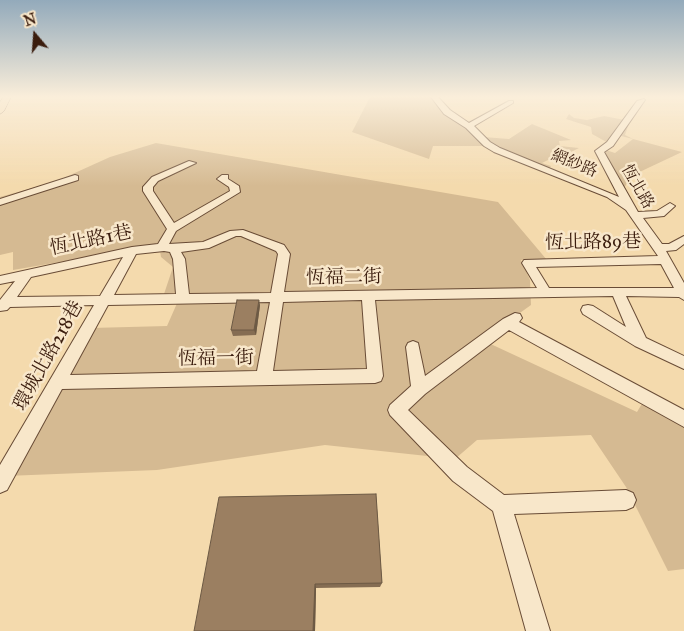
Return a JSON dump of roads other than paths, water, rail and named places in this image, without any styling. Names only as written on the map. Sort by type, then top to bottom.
[{"type":"street","name":"網紗路","points":[[469,126],[487,144],[497,150],[610,195],[633,212]]},
{"type":"street","name":"恆北路","points":[[622,126],[610,144],[599,151],[633,212],[659,248],[683,294]]},
{"type":"street","points":[[192,163],[155,179],[148,187],[148,191],[172,229],[235,192],[234,186],[222,179],[225,177]]},
{"type":"street","points":[[0,202],[75,178]]},
{"type":"street","points":[[633,212],[660,214],[670,206]]},
{"type":"street","name":"恆北路1巷","points":[[162,247],[172,229]]},
{"type":"street","name":"恆北路1巷","points":[[0,280],[132,251],[162,247],[174,249],[205,245],[234,233],[243,233],[280,248],[284,254],[278,297]]},
{"type":"street","points":[[672,247],[684,239]]},
{"type":"street","points":[[659,248],[672,247],[684,251]]},
{"type":"street","points":[[174,249],[179,259],[183,300]]},
{"type":"street","points":[[104,301],[132,251]]},
{"type":"street","name":"恆北路89巷","points":[[546,293],[528,263],[665,260]]},
{"type":"street","points":[[3,305],[27,274]]},
{"type":"street","points":[[617,291],[640,342]]},
{"type":"street","name":"恆福二街","points":[[3,305],[278,297],[617,291],[683,294]]},
{"type":"street","name":"恆福一街","points":[[58,382],[375,376],[368,296]]},
{"type":"street","points":[[264,378],[278,297]]},
{"type":"street","name":"環城北路218巷","points":[[0,483],[104,301]]},
{"type":"street","points":[[588,310],[640,342],[684,363]]},
{"type":"street","points":[[538,631],[502,505],[460,474],[396,410],[419,389],[512,321],[684,418]]},
{"type":"street","points":[[414,347],[419,389]]},
{"type":"street","points":[[502,505],[626,500]]}]
